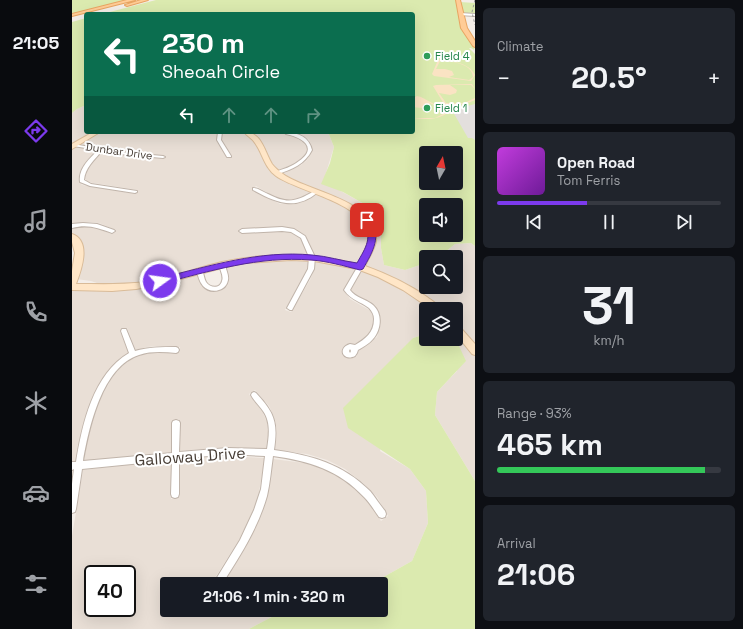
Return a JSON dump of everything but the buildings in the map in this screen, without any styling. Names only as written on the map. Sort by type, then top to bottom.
[{"type":"main road","points":[[84,12],[133,0]]},
{"type":"main road","points":[[100,12],[146,0]]},
{"type":"main road","points":[[458,0],[464,28],[475,45]]},
{"type":"main road","points":[[72,15],[84,12]]},
{"type":"main road","points":[[72,19],[84,16]]},
{"type":"street","points":[[460,14],[475,15]]},
{"type":"street","points":[[74,146],[94,134]]},
{"type":"street","points":[[220,134],[219,140],[228,156]]},
{"type":"street","points":[[249,134],[261,145],[267,162],[277,173],[284,178],[349,206],[367,220],[371,227],[372,242],[347,290],[352,297],[374,309],[377,316],[377,326],[374,334],[364,344],[354,349]]},
{"type":"street","points":[[277,173],[305,160],[310,150],[307,141],[303,138],[290,134]]},
{"type":"street","name":"Dunbar Drive","points":[[74,146],[163,157]]},
{"type":"street","points":[[100,150],[86,167],[82,181],[90,185],[135,192]]},
{"type":"street","points":[[256,189],[274,200],[286,203],[299,202],[316,192]]},
{"type":"street","points":[[72,226],[92,224],[112,231]]},
{"type":"street","points":[[242,231],[282,229],[298,233],[303,237],[312,257],[311,269],[307,279],[290,308]]},
{"type":"street","points":[[72,237],[79,250],[78,264],[72,283],[98,287],[136,286],[263,257],[312,257],[360,267],[402,285],[427,302]]},
{"type":"street","points":[[200,271],[204,283],[208,287],[218,288],[223,286],[225,283],[222,266]]},
{"type":"street","points":[[124,332],[133,354]]},
{"type":"street","points":[[463,336],[475,351]]},
{"type":"street","points":[[72,509],[76,466],[84,437],[94,403],[109,376],[126,358],[133,354],[152,350],[176,350]]},
{"type":"street","points":[[221,577],[243,543],[262,499],[270,454],[272,432],[271,421],[266,408],[254,394]]},
{"type":"street","points":[[175,494],[176,423]]},
{"type":"street","name":"Galloway Drive","points":[[76,466],[228,451],[306,458],[326,464],[344,473],[361,486],[382,514]]},
{"type":"shaded area","points":[[475,104],[475,140],[468,138],[453,112],[456,109]]},
{"type":"shaded area","points":[[84,106],[84,134],[91,134],[72,145],[72,113]]},
{"type":"shaded area","points":[[97,134],[218,134],[217,140],[227,157],[232,156],[221,139],[221,134],[246,134],[259,146],[265,163],[269,168],[312,192],[303,199],[287,201],[276,198],[256,186],[252,189],[280,204],[300,203],[317,194],[347,207],[356,212],[368,227],[368,246],[358,264],[314,255],[306,236],[293,229],[282,227],[240,229],[240,233],[291,232],[301,238],[308,255],[279,254],[246,258],[136,284],[100,284],[76,279],[77,238],[72,234],[72,228],[87,226],[95,227],[112,234],[116,230],[99,223],[89,222],[72,224],[72,149],[76,146],[97,151],[81,172],[79,182],[82,185],[136,194],[138,190],[87,182],[84,177],[88,167],[101,152],[164,159],[166,156],[120,151],[79,144]]},
{"type":"shaded area","points":[[252,134],[284,134],[296,136],[305,141],[308,150],[302,159],[297,163],[277,171],[270,161],[263,145]]},
{"type":"shaded area","points":[[295,134],[329,134],[334,147],[325,176],[337,189],[366,205],[381,225],[381,248],[384,265],[405,270],[419,265],[419,294],[404,283],[364,266],[375,242],[375,234],[369,218],[360,210],[280,173],[301,165],[307,160],[312,150],[309,140],[305,137]]},
{"type":"shaded area","points":[[471,243],[475,246],[475,346],[463,331],[463,302],[431,302],[420,294],[463,294],[463,250],[448,250],[455,244]]},
{"type":"shaded area","points":[[309,259],[308,268],[304,278],[285,310],[291,312],[310,280],[314,270],[315,260],[356,268],[345,291],[350,299],[371,311],[373,316],[373,325],[371,333],[361,341],[354,345],[348,344],[343,347],[342,353],[347,358],[356,357],[359,350],[377,337],[380,326],[380,316],[377,309],[354,295],[351,290],[361,270],[401,287],[423,302],[419,302],[419,336],[413,338],[380,451],[410,469],[426,491],[428,523],[412,561],[383,577],[226,577],[246,546],[258,521],[266,500],[273,459],[305,463],[325,468],[342,477],[358,489],[370,503],[381,521],[388,516],[377,497],[363,483],[345,469],[327,460],[307,454],[274,450],[276,433],[275,419],[269,406],[255,390],[249,394],[262,411],[267,422],[268,433],[266,449],[228,447],[179,451],[179,419],[172,420],[171,452],[84,461],[88,437],[98,403],[112,378],[120,368],[128,361],[146,353],[179,353],[180,347],[146,347],[136,351],[127,328],[120,331],[129,354],[115,365],[98,388],[85,418],[76,462],[72,462],[72,290],[98,290],[197,274],[205,289],[218,291],[224,288],[228,283],[225,267],[263,260]]},
{"type":"shaded area","points":[[463,341],[475,356],[475,481],[435,415],[437,392],[457,371],[458,346],[463,346]]},
{"type":"shaded area","points":[[228,456],[265,458],[258,498],[250,518],[239,540],[215,577],[160,577],[160,617],[272,617],[249,629],[72,629],[72,536],[83,470],[171,460],[171,499],[179,497],[179,459]]},
{"type":"green space","points":[[72,0],[127,0],[72,14]]},
{"type":"green space","points":[[156,0],[456,0],[460,21],[475,47],[474,50],[469,48],[475,54],[475,246],[471,243],[455,244],[448,250],[419,250],[419,265],[405,270],[384,265],[381,248],[381,225],[366,205],[343,192],[321,184],[330,163],[334,147],[329,134],[415,134],[415,12],[110,12]]},
{"type":"green space","points":[[460,2],[475,3],[475,15],[462,14]]},
{"type":"green space","points":[[84,19],[84,106],[72,113],[72,22]]},
{"type":"green space","points":[[419,336],[419,346],[459,346],[466,361],[437,392],[435,415],[475,481],[475,629],[249,629],[272,617],[388,617],[388,577],[383,577],[412,561],[428,523],[426,491],[410,469],[348,428],[343,408],[413,338]]},
{"type":"sand","points":[[438,60],[451,62],[440,61],[436,69],[452,71],[454,75],[449,77],[469,80],[473,77],[472,72],[469,69],[456,63],[468,67],[475,75],[471,81],[434,76],[432,74]]},
{"type":"sand","points":[[472,84],[475,89],[471,85],[450,85],[457,90],[456,93],[450,95],[439,93],[446,103],[464,103],[475,98],[475,100],[464,104],[444,104],[433,86],[436,85]]},
{"type":"sand","points":[[415,97],[421,97],[449,112],[441,117],[432,119],[415,118],[435,118],[447,112],[430,103],[429,106],[421,108],[415,107]]},
{"type":"railway","points":[[475,0],[472,12],[475,25]]},
{"type":"place","name":"Field 4","points":[[427,56]]},
{"type":"place","name":"Field 1","points":[[427,108]]},
{"type":"route","points":[[160,281],[263,257],[312,257],[338,261],[360,267],[371,247],[372,242],[373,234],[367,220]]}]
